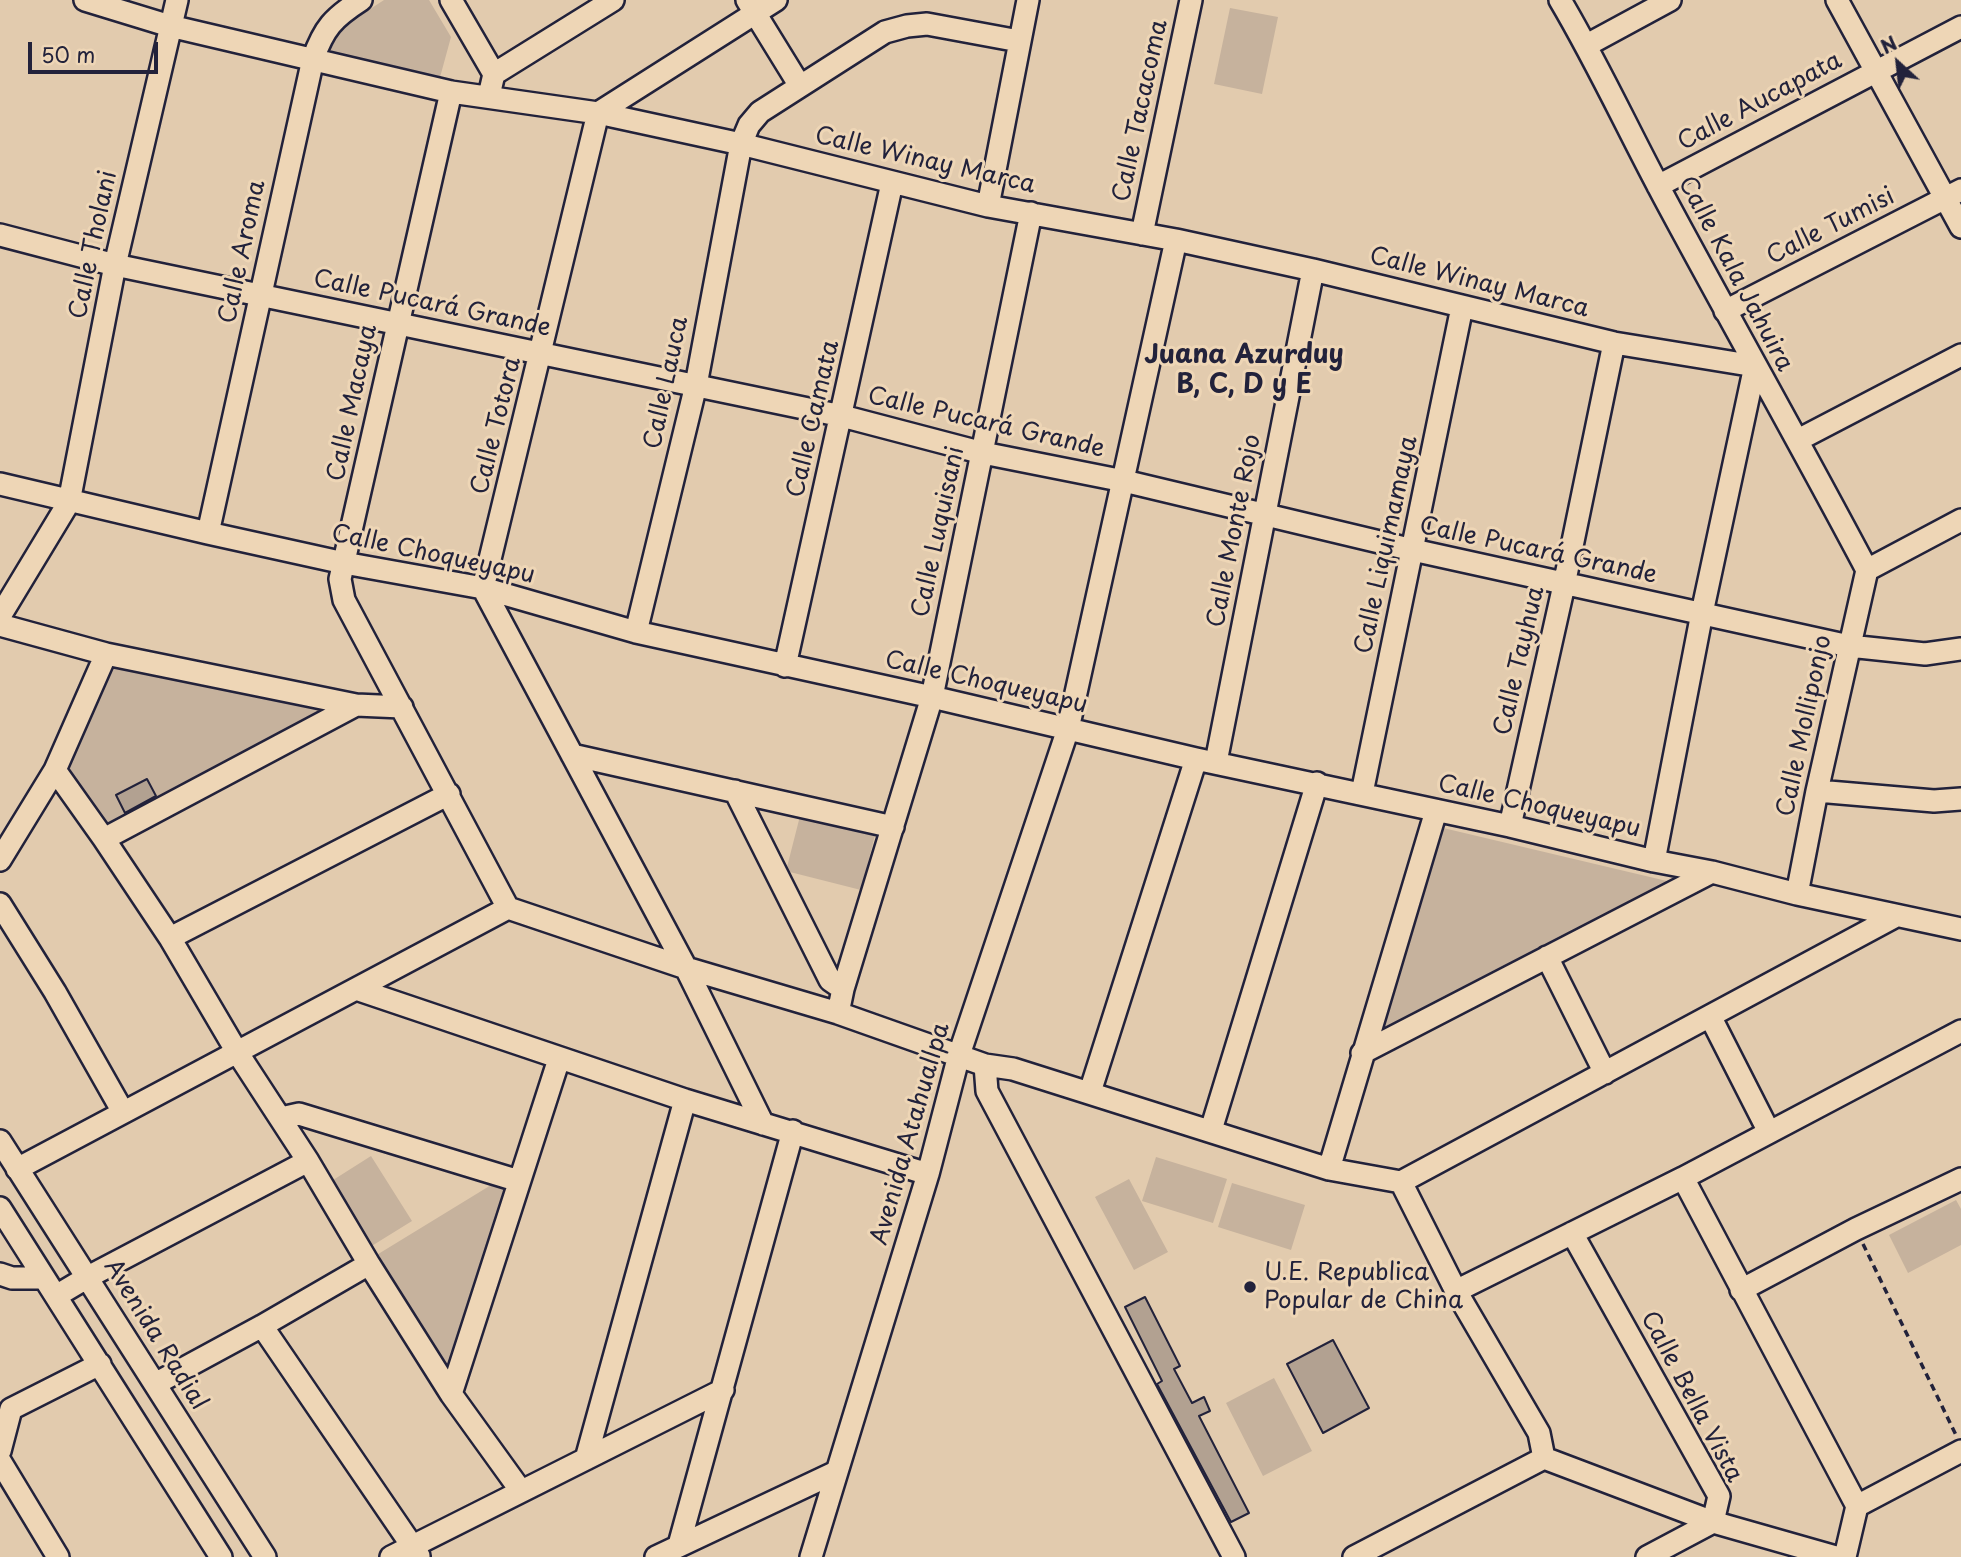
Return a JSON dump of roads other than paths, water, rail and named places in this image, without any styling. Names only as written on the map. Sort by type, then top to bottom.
[{"type":"street","name":"Calle Winay Marca","points":[[85,0],[170,26],[451,92],[598,113],[741,144],[988,206],[1176,240],[1313,270],[1614,343],[1755,366]]},
{"type":"street","name":"Calle Tholani","points":[[69,502],[115,265],[177,0]]},
{"type":"street","name":"Calle Aroma","points":[[208,533],[313,59],[322,34],[333,20],[361,0]]},
{"type":"street","points":[[451,0],[494,74],[489,96]]},
{"type":"street","points":[[494,74],[613,0]]},
{"type":"street","points":[[598,113],[751,7],[776,0]]},
{"type":"street","points":[[988,206],[1028,0]]},
{"type":"street","name":"Calle Tacacoma","points":[[1142,234],[1191,0]]},
{"type":"street","name":"Calle Kala Jahuira","points":[[1560,0],[1867,570]]},
{"type":"street","points":[[1587,46],[1670,0]]},
{"type":"street","points":[[1837,0],[1876,70],[1953,194],[1961,227]]},
{"type":"street","points":[[751,7],[800,86]]},
{"type":"street","name":"Calle Lauca","points":[[636,632],[696,385],[741,144],[749,125],[760,112],[885,32],[927,24],[1019,41]]},
{"type":"street","name":"Calle Aucapata","points":[[1658,186],[1961,27]]},
{"type":"street","name":"Calle Macaya","points":[[451,92],[340,579],[344,600],[508,908]]},
{"type":"street","name":"Calle Totora","points":[[483,588],[542,354],[598,113]]},
{"type":"street","name":"Calle Camata","points":[[785,666],[892,183]]},
{"type":"street","name":"Calle Tumisi","points":[[1726,311],[1953,194]]},
{"type":"street","name":"Calle Luquisani","points":[[838,1013],[932,697],[1031,213]]},
{"type":"street","name":"Calle Pucará Grande","points":[[0,235],[115,265],[842,416],[982,453],[1124,481],[1564,585],[1849,646],[1925,654],[1961,649]]},
{"type":"street","points":[[1068,729],[1176,240]]},
{"type":"street","name":"Calle Monte Rojo","points":[[1090,1092],[1206,761],[1264,515],[1313,270]]},
{"type":"street","name":"Calle Liquimamaya","points":[[1362,793],[1462,307]]},
{"type":"street","name":"Calle Tayhua","points":[[1510,826],[1614,343]]},
{"type":"street","points":[[1798,440],[1961,355]]},
{"type":"street","points":[[1654,861],[1702,613],[1755,366]]},
{"type":"street","name":"Calle Choqueyapu","points":[[0,484],[344,563],[483,588],[636,632],[1961,929]]},
{"type":"street","points":[[0,616],[69,502]]},
{"type":"street","points":[[1867,570],[1961,520]]},
{"type":"street","name":"Calle Molliponjo","points":[[1797,894],[1817,791],[1867,570]]},
{"type":"street","points":[[483,588],[686,968],[763,1124]]},
{"type":"street","points":[[0,625],[106,654],[356,705],[402,707]]},
{"type":"street","points":[[0,860],[55,770],[106,654]]},
{"type":"street","points":[[104,839],[356,705]]},
{"type":"street","name":"Avenida Atahuallpa","points":[[811,1557],[928,1174],[959,1055],[1068,729]]},
{"type":"street","points":[[572,755],[893,827]]},
{"type":"street","points":[[55,770],[170,938],[237,1052],[308,1161],[451,1394],[522,1491]]},
{"type":"street","points":[[1211,1130],[1317,783]]},
{"type":"street","points":[[735,791],[830,980],[843,989]]},
{"type":"street","points":[[1817,791],[1934,802],[1961,799]]},
{"type":"street","points":[[170,938],[449,794]]},
{"type":"street","points":[[1329,1169],[1436,811]]},
{"type":"street","points":[[1362,1053],[1712,872]]},
{"type":"street","points":[[0,904],[55,992],[123,1112]]},
{"type":"street","points":[[18,1169],[508,908],[686,968],[838,1013],[985,1065],[1013,1069],[1090,1092],[1329,1169],[1401,1182],[1896,916]]},
{"type":"street","points":[[1547,957],[1605,1073]]},
{"type":"street","points":[[356,989],[685,1100],[928,1174]]},
{"type":"street","points":[[1710,1016],[1769,1132]]},
{"type":"street","points":[[1456,1291],[1684,1178],[1961,1031]]},
{"type":"street","points":[[451,1394],[559,1059]]},
{"type":"street","points":[[985,1065],[987,1091],[1234,1557]]},
{"type":"street","points":[[586,1459],[685,1100]]},
{"type":"street","points":[[281,1118],[299,1114],[519,1181]]},
{"type":"street","points":[[679,1545],[793,1131]]},
{"type":"street","name":"Avenida Radial","points":[[0,1141],[265,1557]]},
{"type":"street","points":[[56,1296],[88,1276],[308,1161]]},
{"type":"street","points":[[1684,1178],[1857,1506],[1845,1557]]},
{"type":"street","points":[[1741,1290],[1856,1229],[1960,1181]]},
{"type":"street","points":[[1401,1182],[1456,1291],[1539,1433],[1544,1458]]},
{"type":"street","points":[[0,1208],[220,1557]]},
{"type":"street","name":"Calle Bella Vista","points":[[1572,1234],[1719,1496],[1713,1522],[1647,1557]]},
{"type":"street","points":[[155,1384],[369,1264]]},
{"type":"street","points":[[0,1274],[12,1278],[44,1278]]},
{"type":"street","points":[[262,1326],[416,1551]]},
{"type":"street","points":[[0,1451],[5,1407],[100,1364]]},
{"type":"street","points":[[391,1557],[416,1551],[522,1491],[723,1390]]},
{"type":"street","points":[[1857,1506],[1961,1449]]},
{"type":"street","points":[[1354,1557],[1544,1458],[1713,1522],[1836,1557]]},
{"type":"street","points":[[0,1461],[58,1557]]},
{"type":"street","points":[[656,1557],[836,1472]]},
{"type":"place","name":"U.E. Republica Popular de China","points":[[1250,1287]]},
{"type":"district","name":"Juana Azurduy B, C, D y E","points":[[1244,371]]}]
